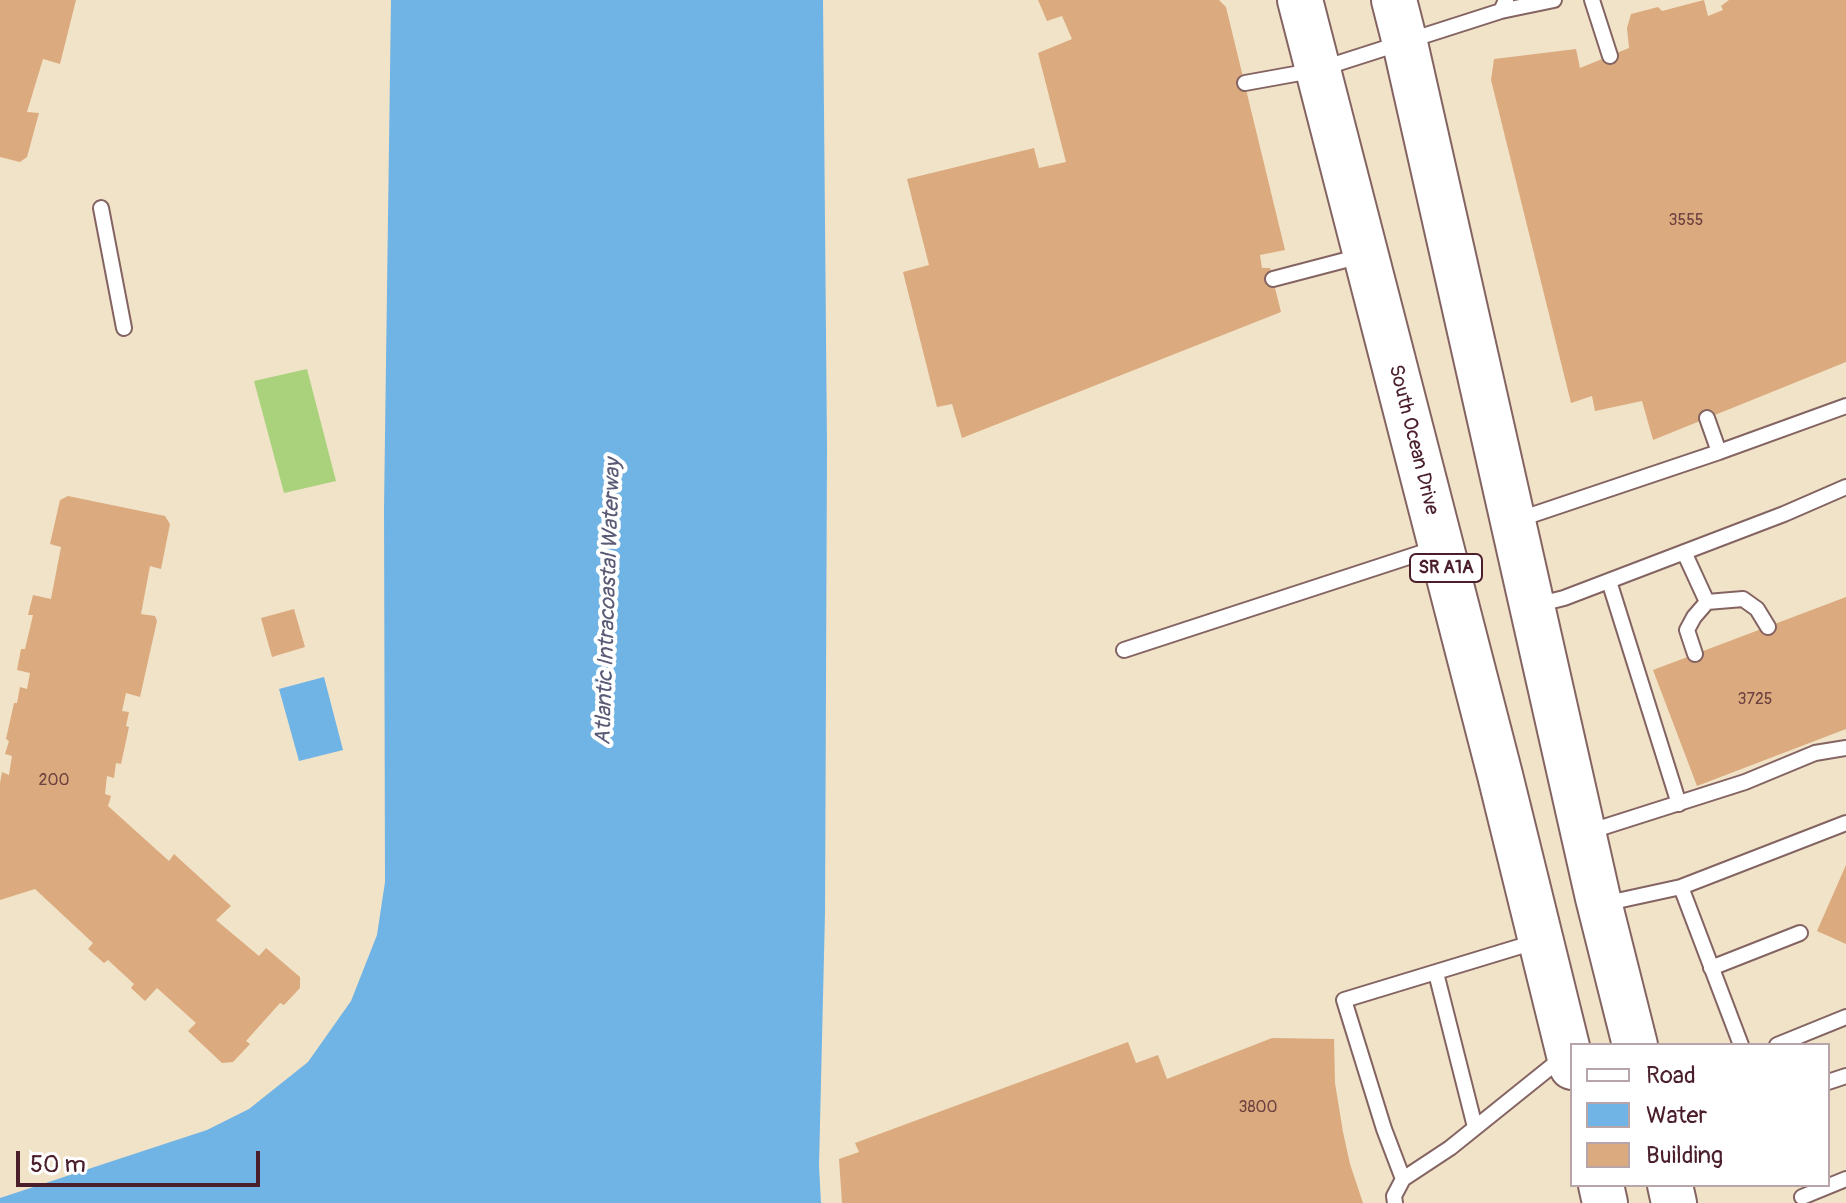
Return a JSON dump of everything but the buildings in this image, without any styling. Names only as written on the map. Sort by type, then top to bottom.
[{"type":"main road","name":"South Ocean Drive","points":[[1300,0],[1570,1060]]},
{"type":"main road","points":[[1394,0],[1635,1043]]},
{"type":"main road","points":[[1517,843],[1547,848],[1574,865],[1584,876],[1602,912]]},
{"type":"lane","points":[[1245,83],[1317,70],[1405,43],[1504,5],[1554,0]]},
{"type":"lane","points":[[1592,0],[1610,56]]},
{"type":"lane","points":[[101,208],[124,328]]},
{"type":"lane","points":[[1273,279],[1365,255]]},
{"type":"lane","points":[[1513,521],[1846,406]]},
{"type":"lane","points":[[1707,418],[1719,452]]},
{"type":"lane","points":[[1532,606],[1609,581],[1846,487]]},
{"type":"lane","points":[[1124,650],[1440,547]]},
{"type":"lane","points":[[1684,552],[1707,602]]},
{"type":"lane","points":[[1609,581],[1679,804]]},
{"type":"lane","points":[[1695,654],[1687,630],[1707,602],[1743,599],[1757,609],[1768,627]]},
{"type":"lane","points":[[1584,833],[1679,804],[1813,748],[1846,748]]},
{"type":"lane","points":[[1602,912],[1681,887],[1846,823]]},
{"type":"lane","points":[[1681,887],[1740,1043]]},
{"type":"lane","points":[[1711,968],[1800,933]]},
{"type":"lane","points":[[1403,1179],[1344,1000],[1541,940]]},
{"type":"lane","points":[[1436,973],[1475,1127]]},
{"type":"lane","points":[[1782,1043],[1846,1017]]},
{"type":"lane","points":[[1395,1203],[1394,1196],[1403,1179],[1570,1060]]},
{"type":"lane","points":[[1801,1195],[1824,1187]]},
{"type":"green space","points":[[307,369],[336,481],[284,493],[254,381]]},
{"type":"water","name":"Atlantic Intracoastal Waterway","points":[[391,0],[823,0],[827,448],[821,1203],[0,1203],[0,1198],[207,1130],[249,1109],[308,1062],[351,1001],[377,935],[385,882],[384,508]]},
{"type":"water","points":[[324,677],[343,750],[299,761],[279,689]]}]
